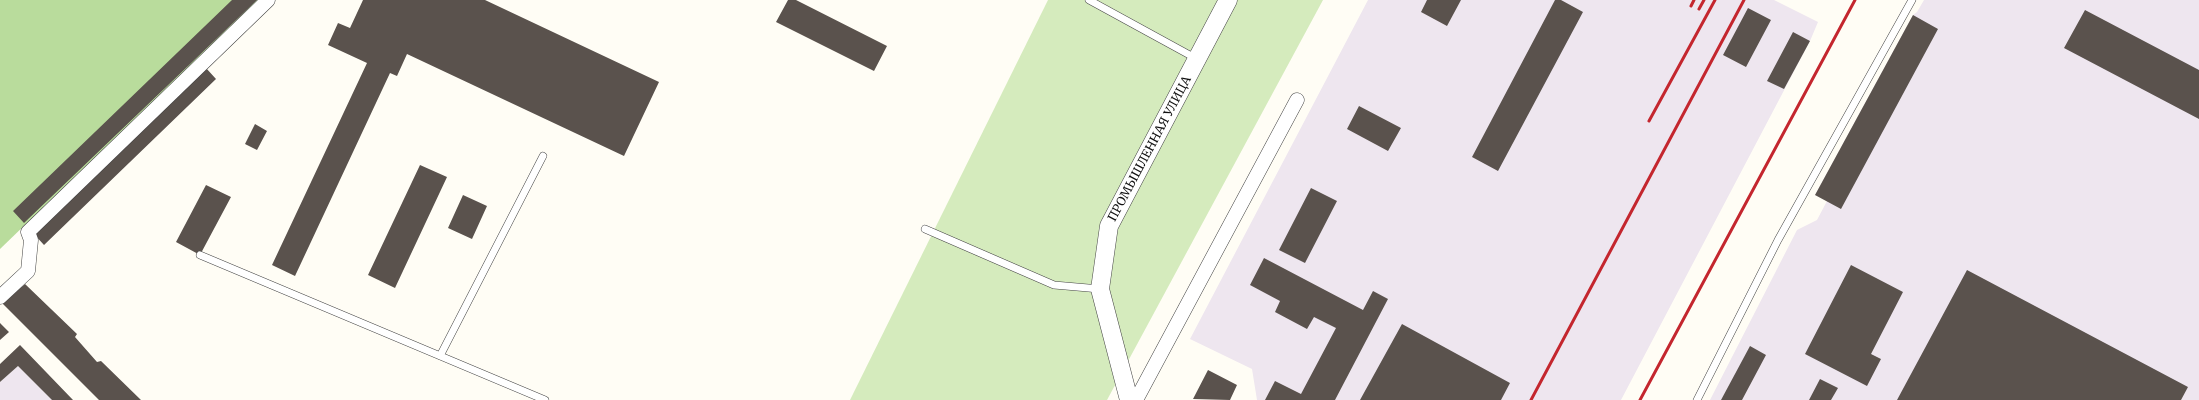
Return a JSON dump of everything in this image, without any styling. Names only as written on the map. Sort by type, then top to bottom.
[{"type":"street","points":[[0,297],[28,271],[31,240],[28,232],[268,0]]},
{"type":"street","name":"ПРОМЫШЛЕННАЯ УЛИЦА","points":[[1129,400],[1100,289],[1109,226],[1228,0]]},
{"type":"street","points":[[1136,400],[1297,100]]},
{"type":"lane","points":[[1089,0],[1197,59]]},
{"type":"lane","points":[[1697,400],[1778,240],[1912,0]]},
{"type":"lane","points":[[440,356],[543,156]]},
{"type":"lane","points":[[925,229],[1054,285],[1100,289]]},
{"type":"lane","points":[[200,255],[545,400]]},
{"type":"shaded area","points":[[1368,0],[1774,0],[1818,22],[1810,41],[1621,400],[1257,400],[1252,369],[1190,339]]},
{"type":"shaded area","points":[[1924,0],[2199,0],[2199,400],[1710,400],[1797,230],[1817,220],[1827,201],[1815,195],[1913,15],[1917,12]]},
{"type":"shaded area","points":[[18,366],[52,400],[0,400],[0,382]]},
{"type":"green space","points":[[0,0],[258,0],[0,249]]},
{"type":"green space","points":[[1048,0],[1323,0],[1107,400],[850,400]]},
{"type":"building","points":[[232,0],[257,0],[24,223],[13,211]]},
{"type":"building","points":[[363,0],[485,0],[659,82],[624,156],[407,54],[397,76],[390,73],[295,276],[272,265],[367,63],[328,45],[338,23],[350,28]]},
{"type":"building","points":[[788,0],[796,0],[887,46],[874,71],[776,22]]},
{"type":"building","points":[[1427,0],[1461,0],[1447,26],[1421,12]]},
{"type":"building","points":[[1555,0],[1561,0],[1583,12],[1498,171],[1472,157]]},
{"type":"building","points":[[1748,8],[1771,20],[1746,67],[1723,55]]},
{"type":"building","points":[[2085,10],[2199,70],[2199,119],[2064,48]]},
{"type":"building","points":[[1913,15],[1938,29],[1841,209],[1815,195]]},
{"type":"building","points":[[1793,32],[1810,41],[1784,89],[1767,81]]},
{"type":"building","points":[[206,68],[216,79],[44,245],[34,234]]},
{"type":"building","points":[[1359,106],[1401,128],[1388,151],[1347,129]]},
{"type":"building","points":[[255,124],[267,131],[257,150],[245,144]]},
{"type":"building","points":[[420,165],[447,177],[395,288],[368,275]]},
{"type":"building","points":[[206,185],[231,197],[200,255],[176,242]]},
{"type":"building","points":[[1311,188],[1337,201],[1305,263],[1279,250]]},
{"type":"building","points":[[463,195],[487,206],[472,239],[448,228]]},
{"type":"building","points":[[1264,258],[1363,310],[1373,291],[1388,299],[1335,400],[1265,400],[1275,381],[1301,394],[1336,328],[1314,317],[1307,329],[1275,312],[1280,301],[1250,285]]},
{"type":"building","points":[[1851,265],[1903,292],[1871,354],[1881,359],[1867,386],[1805,354]]},
{"type":"building","points":[[1967,270],[2188,387],[2181,400],[1897,400]]},
{"type":"building","points":[[25,284],[77,334],[75,337],[97,362],[101,361],[141,400],[99,400],[2,303]]},
{"type":"building","points":[[0,323],[9,332],[0,340]]},
{"type":"building","points":[[1402,324],[1510,383],[1501,400],[1360,400]]},
{"type":"building","points":[[20,345],[73,400],[52,400],[18,366],[0,382],[0,364]]},
{"type":"building","points":[[1750,346],[1766,355],[1742,400],[1721,400]]},
{"type":"building","points":[[1208,370],[1237,385],[1230,400],[1193,399]]},
{"type":"building","points":[[1820,379],[1838,388],[1831,400],[1809,400]]},
{"type":"railway","points":[[1691,6],[1694,0]]},
{"type":"railway","points":[[1699,9],[1704,0]]},
{"type":"railway","points":[[1649,121],[1715,0]]},
{"type":"railway","points":[[1531,400],[1744,0]]},
{"type":"railway","points":[[1640,400],[1855,0]]}]
